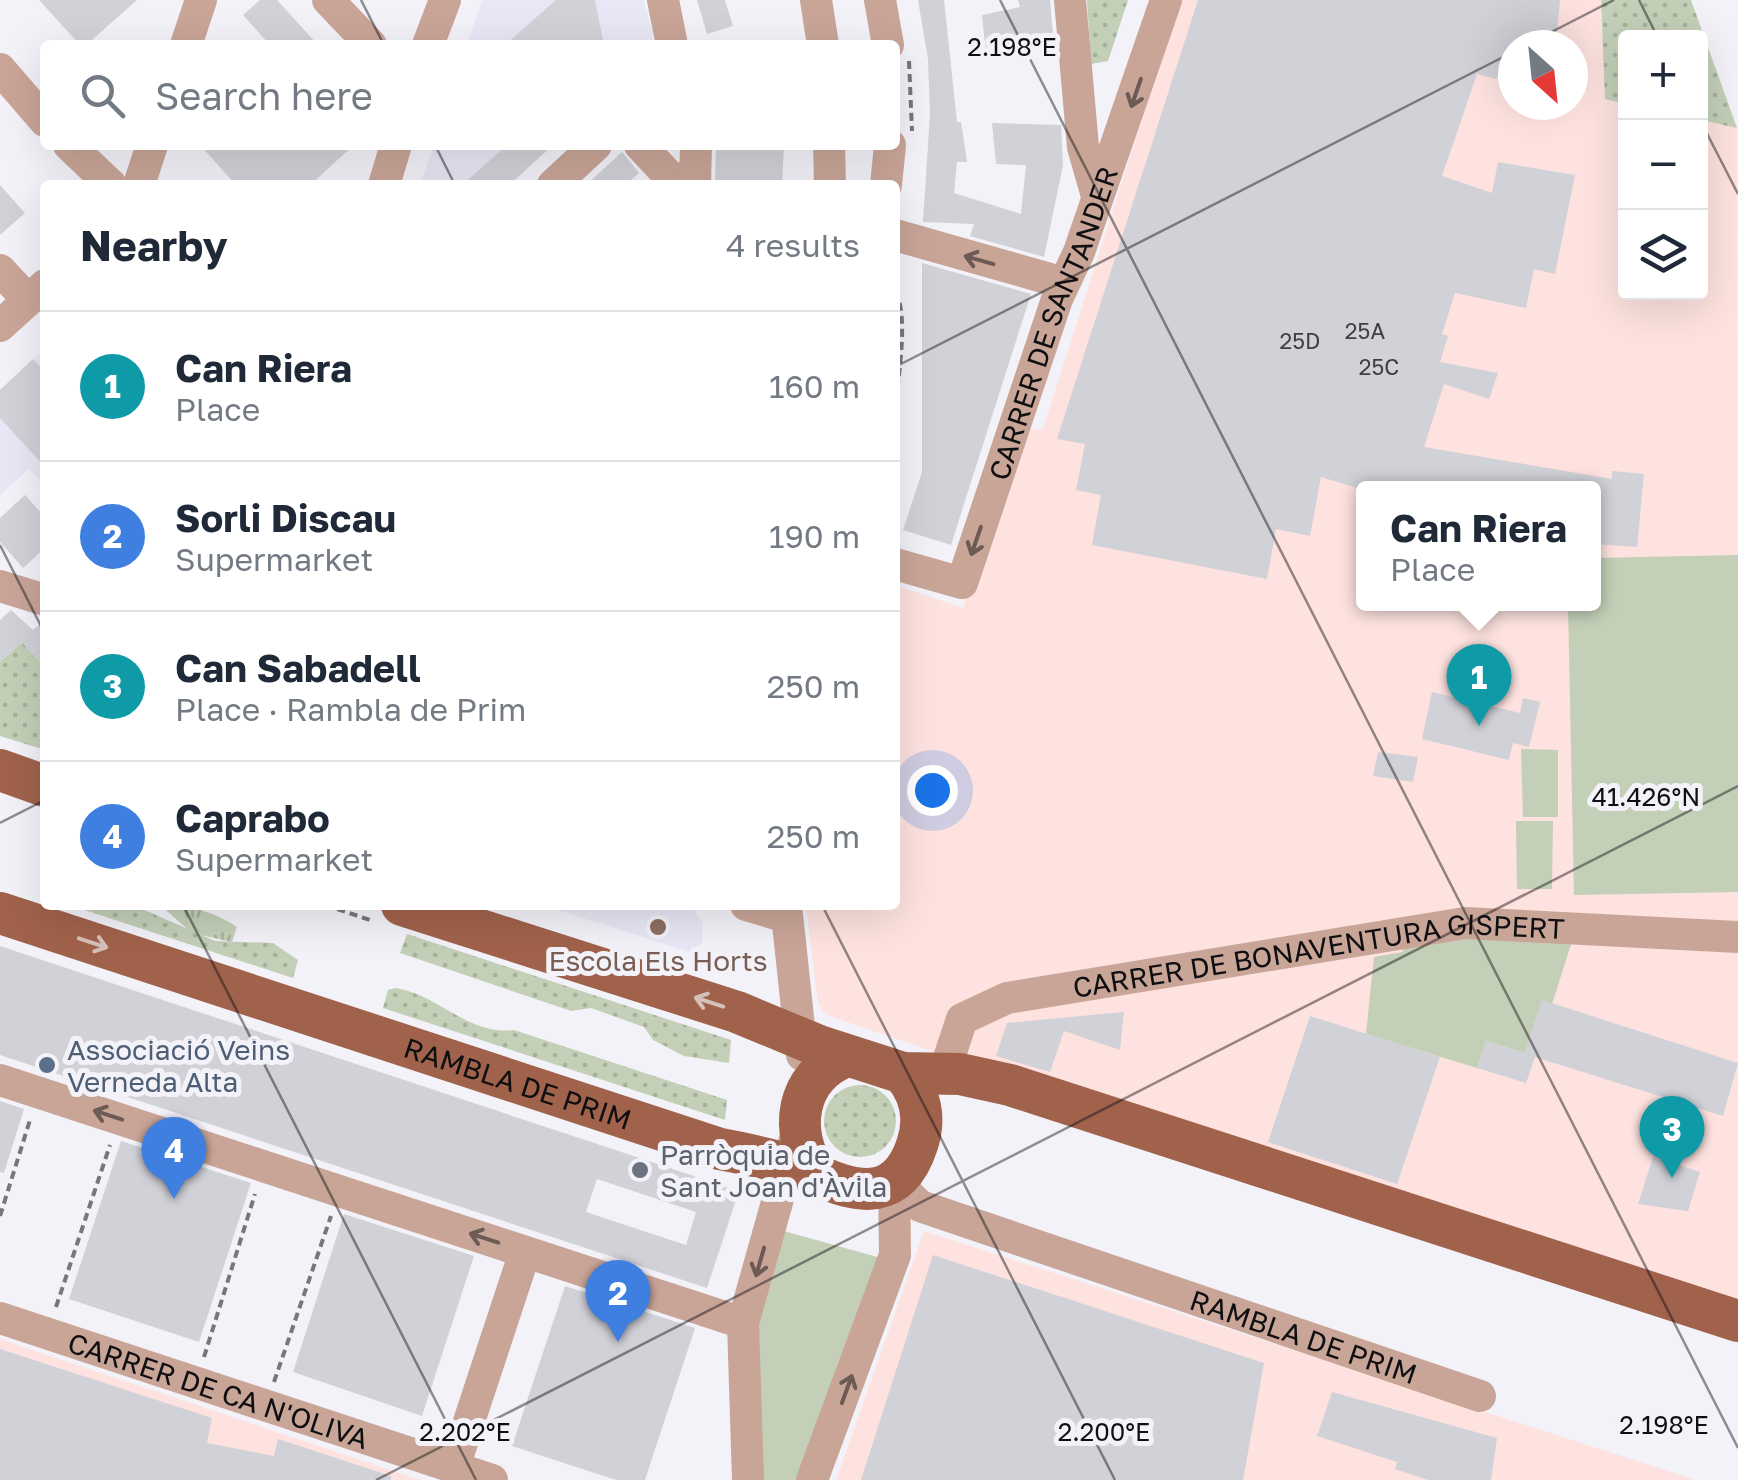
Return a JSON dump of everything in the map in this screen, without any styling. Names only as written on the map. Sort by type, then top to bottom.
[{"type":"main road","points":[[0,770],[40,784]]},
{"type":"main road","points":[[418,910],[737,1012],[846,1056],[923,1073],[1010,1085],[1738,1321]]},
{"type":"main road","name":"RAMBLA DE PRIM","points":[[0,913],[802,1141],[831,1184],[860,1192],[894,1180]]},
{"type":"main road","points":[[802,1141],[824,1066],[846,1056]]},
{"type":"main road","points":[[894,1180],[916,1150],[923,1073]]},
{"type":"street","points":[[188,40],[200,0]]},
{"type":"street","points":[[328,0],[367,40]]},
{"type":"street","points":[[430,40],[445,0]]},
{"type":"street","points":[[663,0],[671,40]]},
{"type":"street","points":[[816,0],[822,40]]},
{"type":"street","points":[[880,0],[895,40]]},
{"type":"street","points":[[1070,0],[1083,147],[1098,196]]},
{"type":"street","name":"CARRER DE SANTANDER","points":[[900,565],[962,583],[1166,0]]},
{"type":"street","points":[[0,69],[40,116]]},
{"type":"street","points":[[74,150],[105,180]]},
{"type":"street","points":[[141,180],[150,150]]},
{"type":"street","points":[[386,180],[394,150]]},
{"type":"street","points":[[558,180],[591,150]]},
{"type":"street","points":[[645,150],[670,176],[684,180]]},
{"type":"street","points":[[695,180],[696,150]]},
{"type":"street","points":[[829,150],[830,180]]},
{"type":"street","points":[[888,180],[899,150]]},
{"type":"street","points":[[900,237],[1064,284]]},
{"type":"street","points":[[0,270],[37,293],[0,326]]},
{"type":"street","points":[[0,586],[40,598]]},
{"type":"street","points":[[748,1480],[742,1323],[802,1141],[800,1037],[786,911]]},
{"type":"street","name":"CARRER DE BONAVENTURA GISPERT","points":[[923,1073],[962,1019],[1007,998],[1465,923],[1738,937]]},
{"type":"street","points":[[0,1080],[742,1323]]},
{"type":"street","points":[[812,1480],[895,1256],[894,1180]]},
{"type":"street","name":"RAMBLA DE PRIM","points":[[894,1180],[920,1206],[1480,1396]]},
{"type":"street","points":[[454,1467],[522,1261]]},
{"type":"street","name":"CARRER DE CA N'OLIVA","points":[[0,1318],[492,1480]]},
{"type":"path","points":[[900,299],[900,334]]},
{"type":"path","points":[[751,970],[766,974]]},
{"type":"path","points":[[0,1216],[34,1108]]},
{"type":"path","points":[[54,1311],[114,1134]]},
{"type":"path","points":[[202,1361],[259,1182]]},
{"type":"path","points":[[273,1384],[334,1206]]},
{"type":"shaded area","points":[[482,0],[643,0],[653,32],[652,40],[469,40]]},
{"type":"shaded area","points":[[1180,0],[1601,0],[1605,99],[1618,102],[1618,300],[1708,300],[1708,122],[1737,128],[1738,1327],[827,1015],[818,1004],[807,910],[900,910],[900,587],[963,608],[1025,430],[1043,429]]},
{"type":"shaded area","points":[[432,150],[548,150],[514,180],[422,180]]},
{"type":"shaded area","points":[[40,354],[40,481],[29,469],[0,495],[0,390]]},
{"type":"shaded area","name":"Escola Els Horts","points":[[558,910],[694,910],[703,923],[702,943],[690,952]]},
{"type":"shaded area","points":[[924,1231],[1696,1480],[836,1480]]},
{"type":"shaded area","points":[[0,1339],[420,1480],[0,1480]]},
{"type":"green space","points":[[1087,0],[1128,0],[1108,61],[1091,64]]},
{"type":"green space","points":[[1601,0],[1691,0],[1702,30],[1618,30],[1618,102],[1605,99]]},
{"type":"green space","points":[[1708,47],[1737,128],[1708,122]]},
{"type":"green space","points":[[1738,555],[1738,892],[1574,895],[1568,611],[1601,611],[1601,558]]},
{"type":"green space","points":[[22,642],[40,662],[40,748],[0,736],[0,662]]},
{"type":"green space","points":[[1521,749],[1558,750],[1558,817],[1523,817]]},
{"type":"green space","points":[[1516,821],[1553,821],[1552,889],[1517,889]]},
{"type":"green space","points":[[84,910],[144,910],[215,941],[273,943],[298,960],[293,978]]},
{"type":"green space","points":[[166,910],[200,910],[237,927],[232,942],[192,933]]},
{"type":"green space","points":[[407,934],[731,1040],[729,1063],[684,1056],[653,1040],[644,1027],[591,1008],[571,1011],[400,953]]},
{"type":"green space","points":[[1573,938],[1552,1004],[1542,1001],[1525,1053],[1486,1041],[1477,1068],[1366,1034],[1374,957],[1403,952],[1402,940]]},
{"type":"green space","points":[[396,988],[426,998],[483,1027],[514,1030],[727,1100],[725,1120],[383,1008],[388,990]]},
{"type":"green space","points":[[860,1085],[885,1096],[896,1121],[885,1146],[860,1157],[835,1146],[824,1121],[835,1096]]},
{"type":"green space","points":[[780,1230],[881,1258],[799,1480],[759,1480],[758,1323]]},
{"type":"building","points":[[39,0],[137,0],[92,40],[75,40]]},
{"type":"building","points":[[260,0],[277,0],[313,40],[266,40],[243,15]]},
{"type":"building","points":[[556,0],[595,0],[603,40],[511,40]]},
{"type":"building","points":[[697,0],[725,0],[733,26],[707,34]]},
{"type":"building","points":[[918,0],[944,0],[957,122],[961,122],[967,162],[957,162],[954,193],[1021,214],[1026,165],[996,164],[992,123],[1061,125],[1063,165],[1044,257],[970,236],[974,224],[923,222],[930,114],[928,59]]},
{"type":"building","points":[[1018,0],[1050,0],[1054,47],[986,54],[982,15],[1020,7]]},
{"type":"building","points":[[1198,0],[1560,0],[1557,30],[1498,30],[1498,76],[1496,79],[1477,74],[1442,176],[1492,193],[1498,162],[1575,175],[1555,274],[1534,269],[1526,308],[1455,293],[1442,334],[1448,336],[1440,362],[1498,373],[1489,399],[1444,384],[1424,447],[1612,479],[1612,471],[1644,474],[1637,547],[1601,544],[1601,481],[1356,481],[1356,488],[1321,477],[1310,536],[1276,529],[1267,579],[1092,545],[1101,495],[1076,490],[1085,444],[1057,439]]},
{"type":"building","points":[[204,150],[348,150],[316,180],[232,180]]},
{"type":"building","points":[[501,150],[548,150],[514,180],[468,180]]},
{"type":"building","points":[[716,150],[784,150],[782,180],[715,180]]},
{"type":"building","points":[[622,152],[639,173],[631,180],[591,180]]},
{"type":"building","points":[[0,185],[25,213],[0,235]]},
{"type":"building","points":[[922,263],[1031,294],[951,545],[903,530],[922,472]]},
{"type":"building","points":[[33,359],[40,367],[40,462],[0,418],[0,390]]},
{"type":"building","points":[[25,495],[40,512],[40,553],[23,568],[0,542],[0,518]]},
{"type":"building","points":[[11,610],[33,630],[40,624],[40,662],[22,642],[0,662],[0,620]]},
{"type":"building","points":[[1432,692],[1520,713],[1523,698],[1540,702],[1529,747],[1513,743],[1509,760],[1422,739]]},
{"type":"building","points":[[1378,752],[1418,757],[1413,782],[1373,776]]},
{"type":"building","points":[[0,946],[739,1191],[707,1288],[0,1055]],"holes":[[[597,1179],[696,1212],[686,1245],[586,1212]]]},
{"type":"building","points":[[1542,1000],[1738,1063],[1723,1116],[1535,1057],[1526,1083],[1477,1068],[1486,1041],[1525,1053]]},
{"type":"building","points":[[1124,1012],[1120,1050],[1064,1031],[1050,1072],[996,1056],[1007,1023]]},
{"type":"building","points":[[1310,1016],[1440,1057],[1397,1184],[1268,1142]]},
{"type":"building","points":[[0,1101],[24,1109],[4,1173],[0,1172]]},
{"type":"building","points":[[121,1141],[251,1183],[199,1342],[69,1299]]},
{"type":"building","points":[[1653,1157],[1700,1172],[1688,1211],[1638,1204]]},
{"type":"building","points":[[344,1214],[474,1256],[422,1416],[293,1372]]},
{"type":"building","points":[[933,1255],[1264,1363],[1243,1480],[861,1480]]},
{"type":"building","points":[[565,1286],[695,1328],[645,1480],[616,1480],[512,1446]]},
{"type":"building","points":[[0,1349],[212,1418],[207,1443],[274,1456],[278,1439],[391,1476],[391,1480],[0,1480]]},
{"type":"building","points":[[1332,1392],[1497,1438],[1491,1480],[1428,1480],[1395,1469],[1397,1462],[1317,1436]]},
{"type":"place","name":"Can Riera","points":[[1479,726]]},
{"type":"place","name":"Escola Els Horts","points":[[658,927]]},
{"type":"place","name":"Associació Veins Verneda Alta","points":[[47,1065]]},
{"type":"place","name":"Parròquia de Sant Joan d'Àvila","points":[[640,1170]]},
{"type":"place","name":"Can Sabadell","points":[[1672,1178]]},
{"type":"place","name":"Caprabo","points":[[174,1199]]},
{"type":"place","name":"Sorli Discau","points":[[618,1342]]}]
